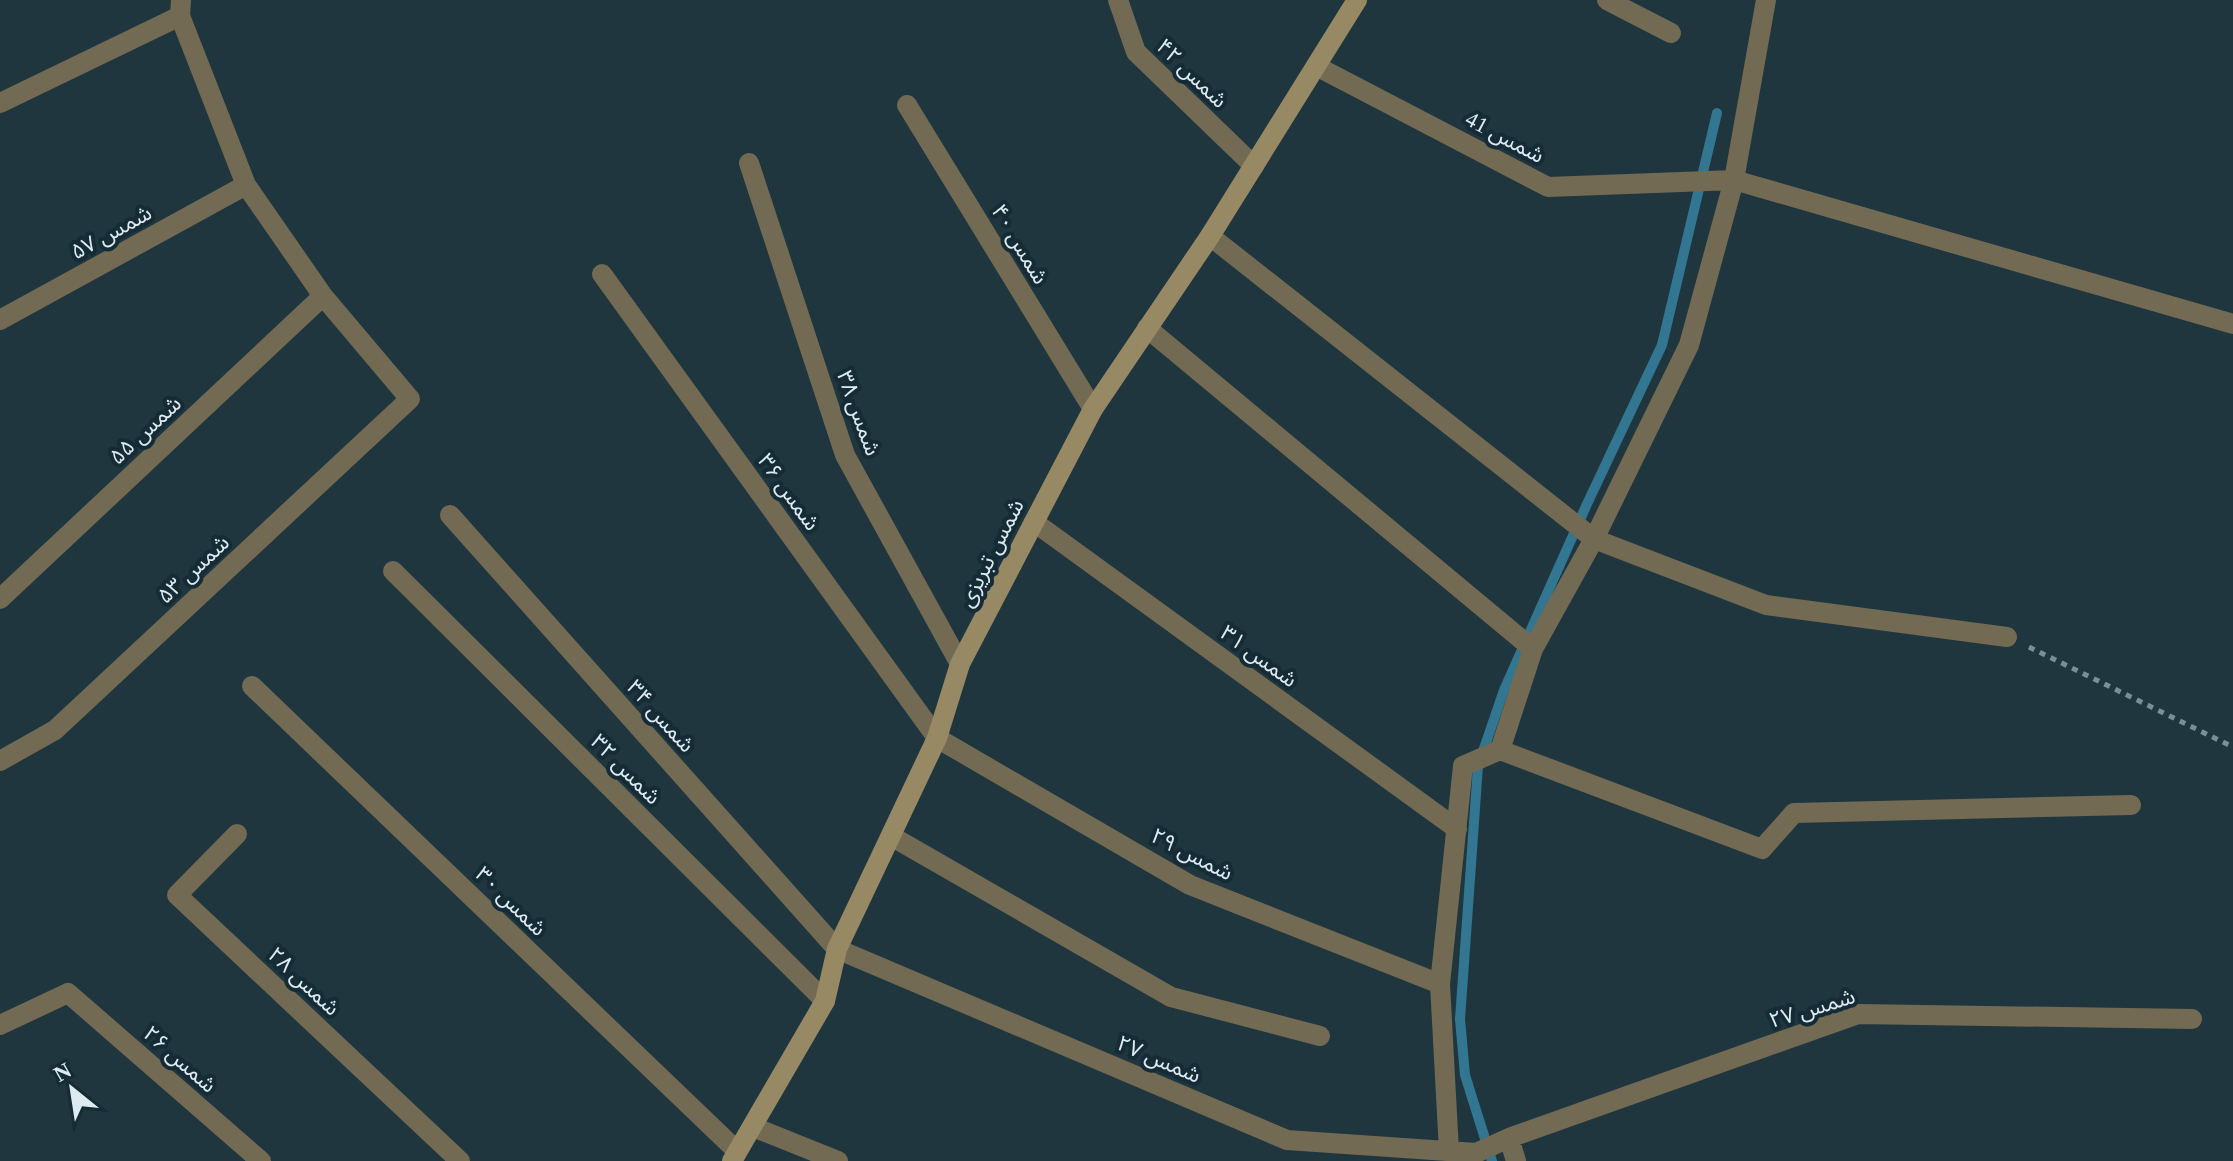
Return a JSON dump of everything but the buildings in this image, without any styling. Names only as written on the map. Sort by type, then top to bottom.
[{"type":"street","name":"شمس ۴۲","points":[[1118,0],[1136,52],[1254,166]]},
{"type":"street","name":"شمس تبریزی","points":[[734,1156],[825,1001],[837,949],[937,738],[960,664],[1093,409],[1210,236],[1357,0]]},
{"type":"street","points":[[1607,0],[1671,33]]},
{"type":"street","points":[[1500,750],[1533,649],[1594,539],[1689,345],[1734,180],[1766,0]]},
{"type":"street","points":[[0,103],[180,8],[246,185],[323,296]]},
{"type":"street","name":"شمس 41","points":[[1316,66],[1548,187],[1734,180],[2233,324]]},
{"type":"street","name":"شمس ۴۰","points":[[907,105],[1093,409]]},
{"type":"street","name":"شمس ۳۸","points":[[749,163],[845,455],[960,664]]},
{"type":"street","name":"۵۷ شمس","points":[[0,320],[246,185]]},
{"type":"street","points":[[1210,236],[1594,539],[1766,605],[2007,637]]},
{"type":"street","name":"شمس ۳۶","points":[[602,274],[937,738]]},
{"type":"street","name":"شمس ۵۳","points":[[0,761],[55,730],[410,399],[323,296]]},
{"type":"street","name":"شمس ۵۵","points":[[0,599],[323,296]]},
{"type":"street","points":[[1147,328],[1533,649]]},
{"type":"street","name":"شمس ۳۴","points":[[450,515],[837,949]]},
{"type":"street","name":"شمس ۳۱","points":[[1034,522],[1457,829]]},
{"type":"street","name":"شمس ۳۲","points":[[393,571],[825,1001]]},
{"type":"street","name":"شمس ۳۰","points":[[252,686],[734,1156]]},
{"type":"street","name":"شمس ۲۹","points":[[937,738],[1190,885],[1440,984]]},
{"type":"street","points":[[1449,1151],[1440,984],[1463,766],[1500,750],[1762,849],[1794,813],[2131,805]]},
{"type":"street","name":"شمس ۲۸","points":[[237,834],[177,895],[460,1161]]},
{"type":"street","points":[[891,836],[1171,997],[1320,1036]]},
{"type":"street","name":"شمس ۲۷","points":[[837,949],[1287,1140],[1476,1153],[1509,1138],[1858,1014],[2192,1019]]},
{"type":"street","name":"شمس ۲۶","points":[[0,1025],[68,993],[261,1161]]},
{"type":"street","points":[[753,1127],[838,1161]]},
{"type":"street","points":[[1509,1138],[1516,1161]]},
{"type":"path","points":[[2007,637],[2233,747]]},
{"type":"waterway","points":[[1492,1161],[1465,1075],[1460,1019],[1478,766],[1504,690],[1662,345],[1717,113]]}]
